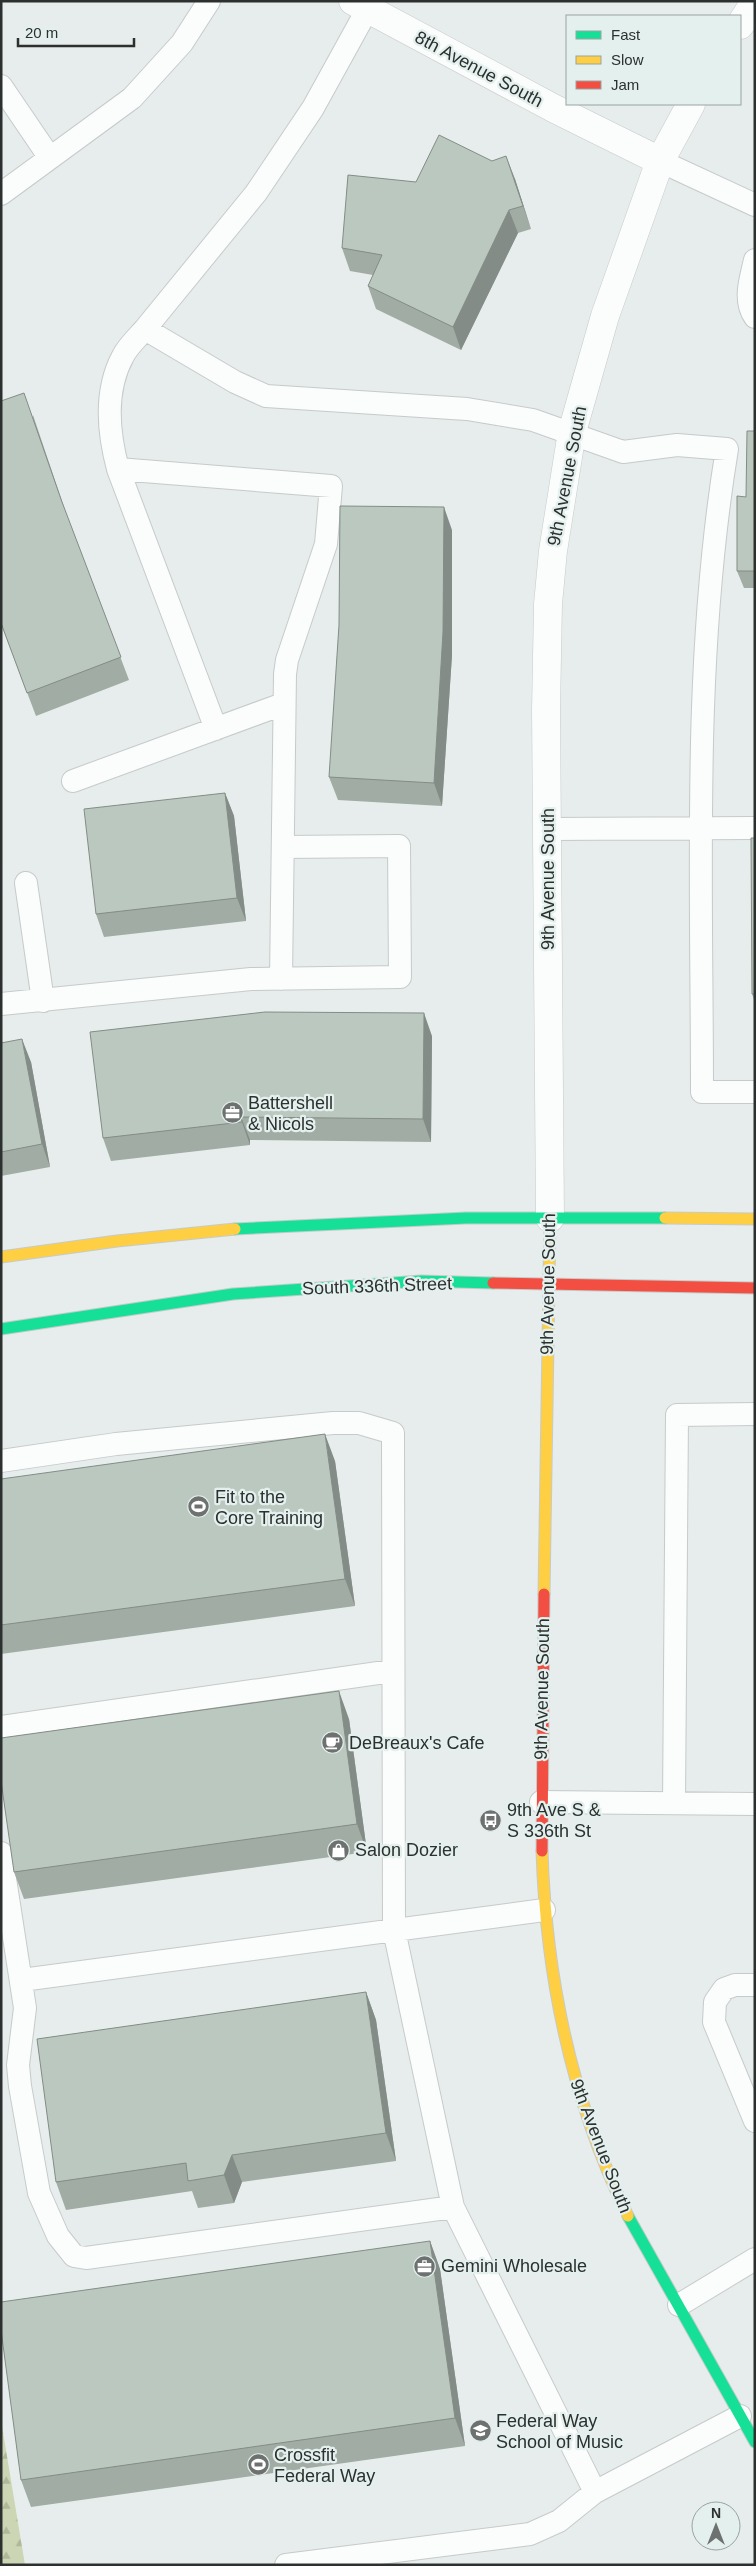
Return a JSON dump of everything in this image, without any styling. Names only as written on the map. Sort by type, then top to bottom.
[{"type":"main road","points":[[1,1257],[171,1236],[324,1224],[467,1218],[755,1219]]},
{"type":"main road","name":"9th Avenue South","points":[[550,1218],[547,1285],[541,1802],[544,1910],[566,2046],[582,2104],[613,2186],[629,2219],[755,2442]]},
{"type":"main road","name":"South 336th Street","points":[[1,1329],[233,1294],[341,1285],[421,1281],[755,1288]]},
{"type":"street","points":[[741,23],[755,2]]},
{"type":"street","name":"8th Avenue South","points":[[360,5],[555,109],[660,161]]},
{"type":"street","name":"9th Avenue South","points":[[550,1218],[546,710],[548,604],[553,551],[572,432],[604,316],[660,161],[690,105]]},
{"type":"lane","points":[[1,194],[132,98],[182,43],[208,1]]},
{"type":"lane","points":[[216,729],[118,469],[112,444],[110,419],[113,379],[123,354],[256,193],[313,108],[360,5]]},
{"type":"lane","points":[[1,86],[50,158]]},
{"type":"lane","points":[[660,161],[755,205]]},
{"type":"lane","points":[[755,260],[748,291],[750,311],[755,317]]},
{"type":"lane","points":[[145,329],[235,382],[266,396],[467,409],[533,420],[572,432],[623,452],[677,445],[727,449],[712,564],[703,701],[702,1092],[755,1092]]},
{"type":"lane","points":[[118,469],[331,486],[326,544],[287,660],[283,704],[281,979]]},
{"type":"lane","points":[[73,782],[283,704]]},
{"type":"lane","points":[[548,828],[755,828]]},
{"type":"lane","points":[[1,1004],[251,979],[400,977],[398,846],[283,846]]},
{"type":"lane","points":[[26,883],[43,1001]]},
{"type":"lane","points":[[674,1804],[677,1415],[755,1414]]},
{"type":"lane","points":[[1,1461],[116,1444],[333,1423],[359,1423],[393,1433],[394,1930],[453,2208],[595,2492]]},
{"type":"lane","points":[[1,1727],[392,1671]]},
{"type":"lane","points":[[541,1802],[755,1804]]},
{"type":"lane","points":[[1,1853],[22,1980],[25,2021],[18,2065],[20,2086],[39,2193],[58,2236],[74,2256],[86,2258],[453,2208]]},
{"type":"lane","points":[[22,1980],[544,1910]]},
{"type":"lane","points":[[755,1985],[735,1985],[724,1989],[716,2002],[714,2022],[755,2121]]},
{"type":"lane","points":[[679,2305],[755,2258]]},
{"type":"lane","points":[[286,2565],[530,2534],[558,2521],[595,2492],[740,2416]]},
{"type":"green space","points":[[1,2420],[25,2565],[1,2565]]},
{"type":"building","points":[[439,135],[492,161],[506,156],[523,206],[509,210],[453,327],[368,286],[382,255],[342,248],[348,175],[416,182]]},
{"type":"building","points":[[24,393],[62,502],[121,657],[27,693],[1,623],[1,401]]},
{"type":"building","points":[[747,431],[755,431],[755,571],[737,571],[737,496],[746,497]]},
{"type":"building","points":[[340,506],[444,507],[443,632],[434,783],[329,777],[339,625]]},
{"type":"building","points":[[225,793],[237,898],[96,914],[84,809]]},
{"type":"building","points":[[751,838],[755,838],[755,994],[752,994]]},
{"type":"building","points":[[265,1012],[424,1013],[423,1119],[241,1117],[242,1122],[103,1138],[90,1032]]},
{"type":"building","points":[[22,1039],[42,1144],[1,1152],[1,1043]]},
{"type":"building","points":[[325,1434],[345,1579],[1,1625],[1,1479]]},
{"type":"building","points":[[339,1691],[357,1824],[14,1872],[1,1781],[1,1738]]},
{"type":"building","points":[[366,1992],[386,2133],[232,2155],[224,2175],[188,2181],[186,2163],[56,2182],[37,2039]]},
{"type":"building","points":[[430,2241],[455,2418],[21,2480],[1,2330],[1,2302]]},
{"type":"traffic: fast","points":[[235,1229],[466,1218],[665,1218]]},
{"type":"traffic: fast","points":[[1,1329],[233,1294],[421,1281],[493,1283]]},
{"type":"traffic: fast","points":[[628,2216],[755,2442]]},
{"type":"traffic: slow","points":[[544,1594],[550,1218]]},
{"type":"traffic: slow","points":[[665,1218],[755,1219]]},
{"type":"traffic: slow","points":[[1,1257],[117,1241],[235,1229]]},
{"type":"traffic: slow","points":[[542,1851],[549,1945],[556,1992],[566,2038],[577,2084],[592,2129],[608,2173],[628,2216]]},
{"type":"traffic: jam","points":[[493,1283],[755,1288]]},
{"type":"traffic: jam","points":[[542,1851],[544,1594]]},
{"type":"place","name":"Battershell & Nicols","points":[[232,1113]]},
{"type":"place","name":"Fit to the Core Training","points":[[199,1507]]},
{"type":"place","name":"DeBreaux's Cafe","points":[[333,1743]]},
{"type":"place","name":"9th Ave S & S 336th St","points":[[491,1820]]},
{"type":"place","name":"Salon Dozier","points":[[339,1850]]},
{"type":"place","name":"Gemini Wholesale","points":[[425,2266]]},
{"type":"place","name":"Federal Way School of Music","points":[[480,2431]]},
{"type":"place","name":"Crossfit Federal Way","points":[[258,2465]]}]
